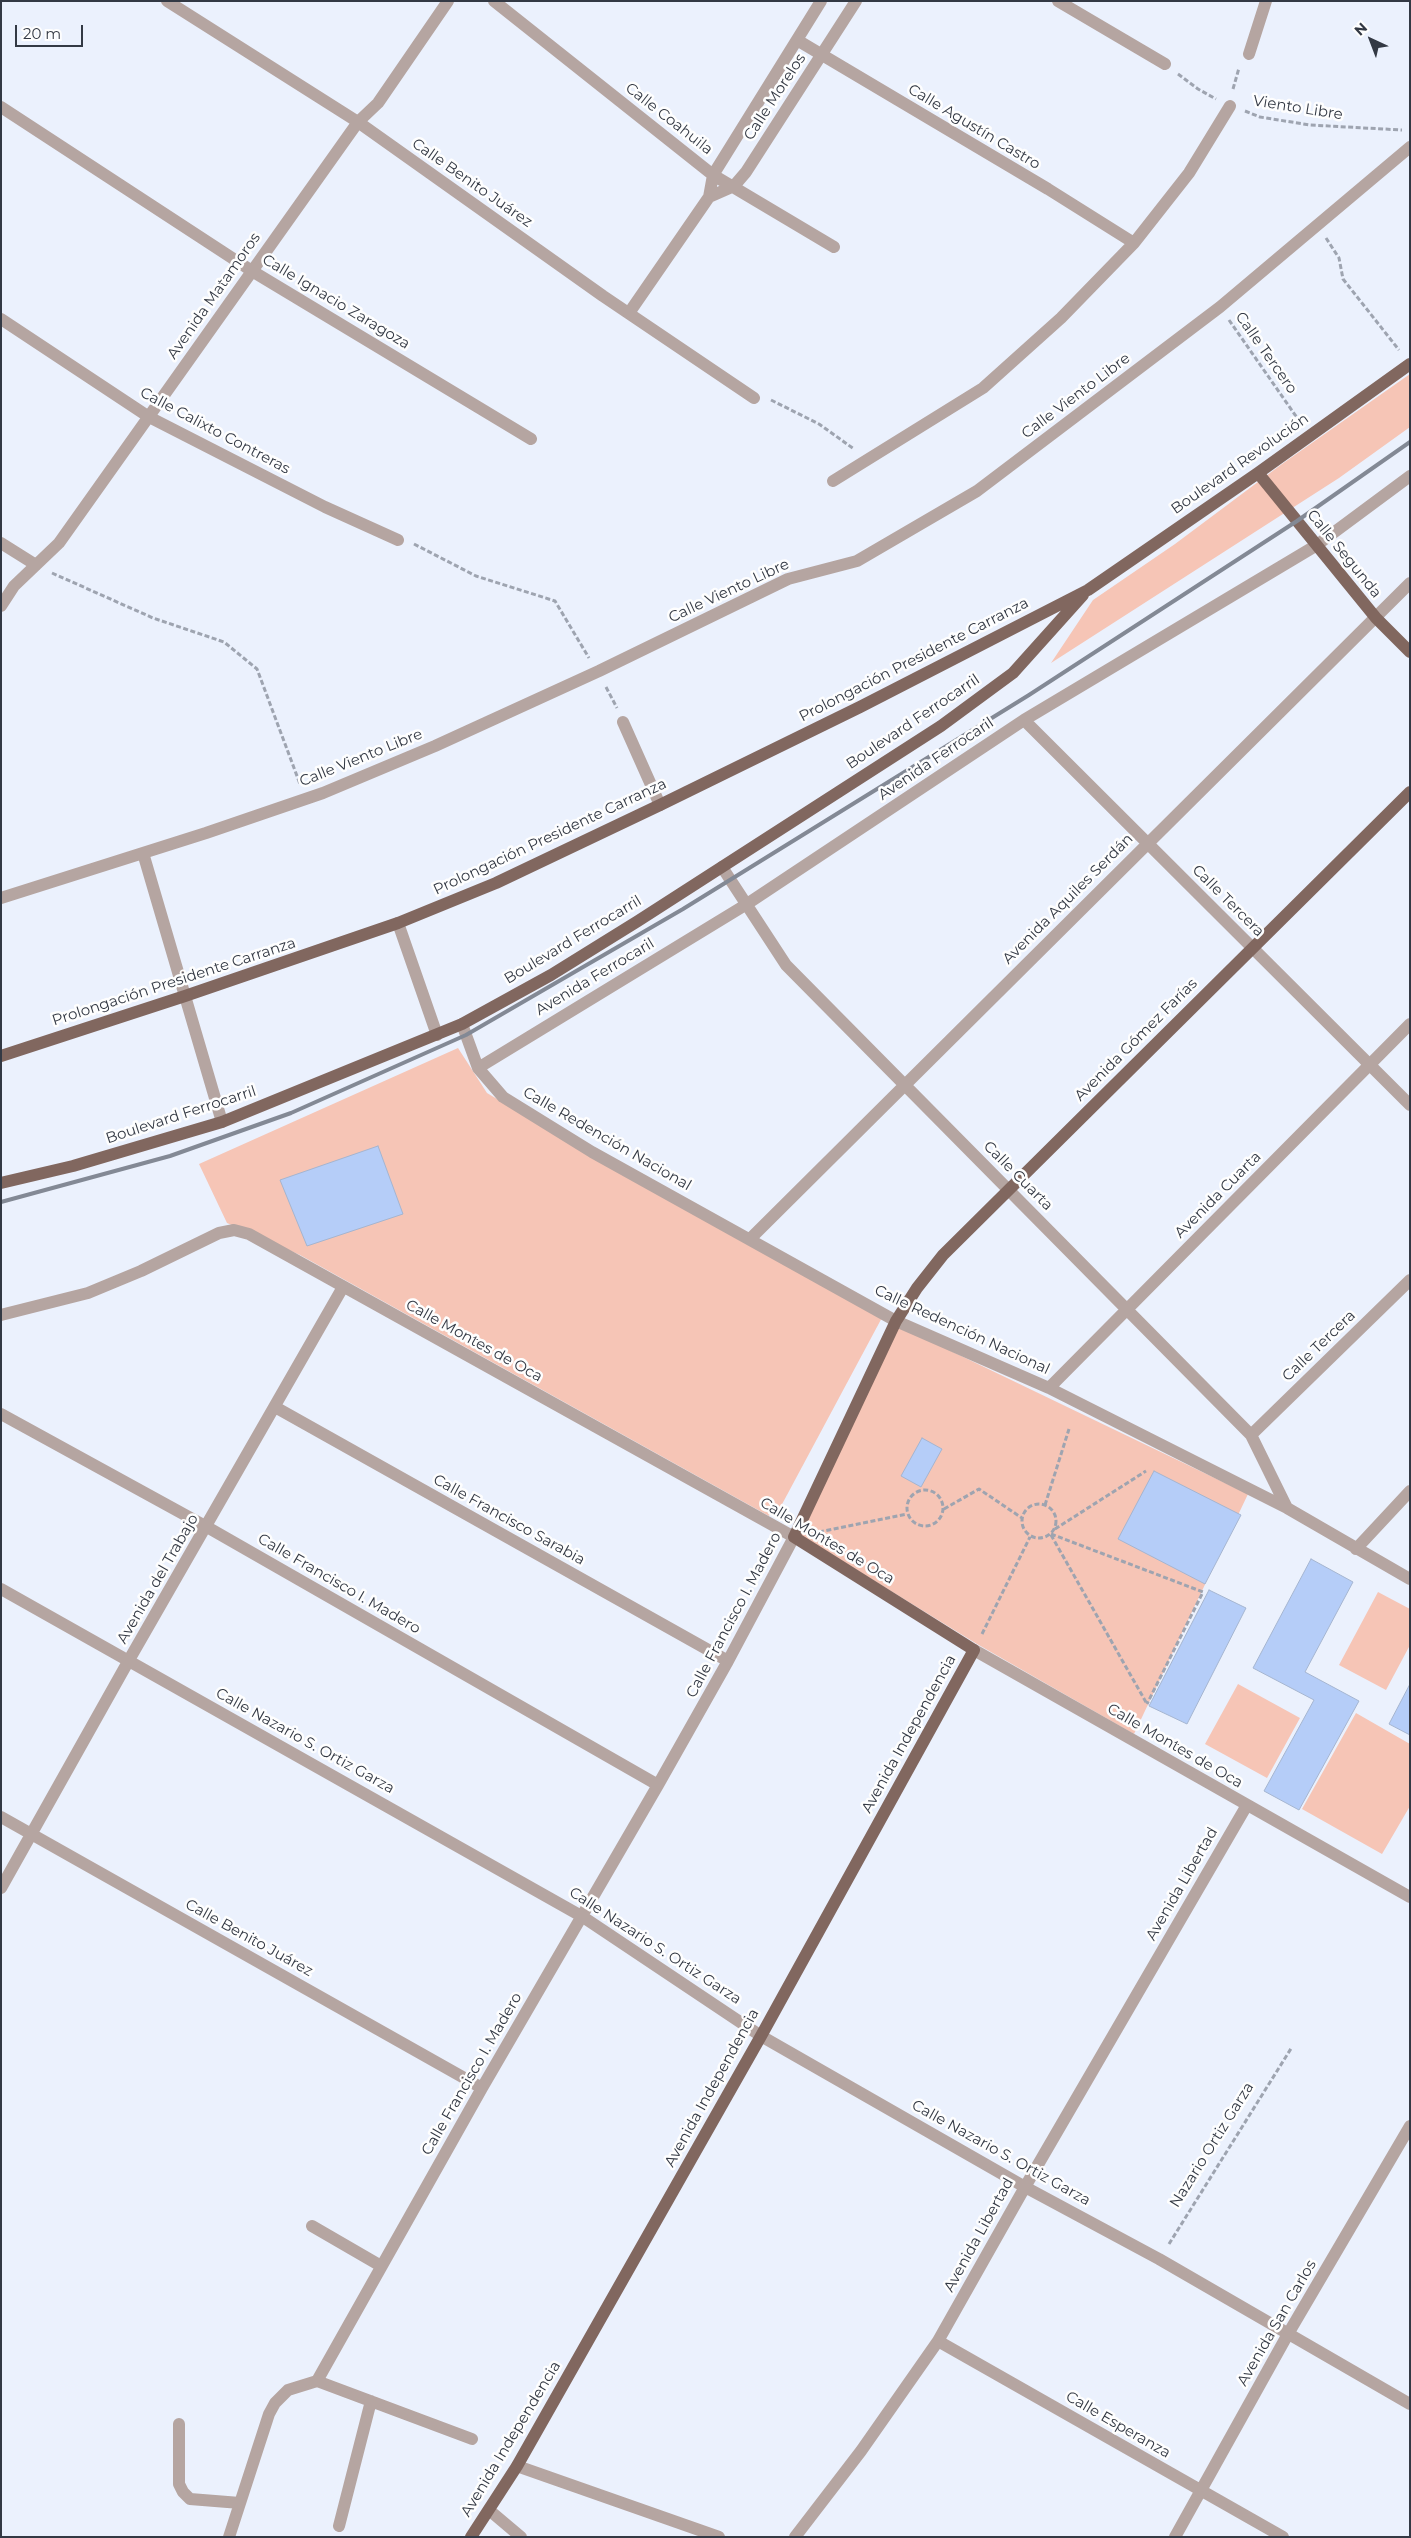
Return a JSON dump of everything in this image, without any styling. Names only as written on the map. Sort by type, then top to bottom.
[{"type":"main road","name":"Boulevard Revolución","points":[[1088,590],[1310,436],[1407,360]]},
{"type":"main road","name":"Calle Segunda","points":[[1258,473],[1376,618],[1410,652]]},
{"type":"main road","name":"Prolongación Presidente Carranza","points":[[1,1056],[185,996],[398,923],[496,883],[860,707],[1088,590]]},
{"type":"main road","name":"Boulevard Ferrocarril","points":[[1,1182],[73,1166],[222,1122],[437,1036],[462,1024],[551,975],[941,726],[1012,673],[1088,590]]},
{"type":"main road","name":"Avenida Gómez Farías","points":[[896,1321],[917,1288],[943,1255],[1410,792]]},
{"type":"main road","name":"Calle Francisco I. Madero","points":[[794,1537],[896,1321]]},
{"type":"main road","name":"Calle Montes de Oca","points":[[794,1537],[974,1650]]},
{"type":"main road","name":"Avenida Independencia","points":[[471,2537],[517,2466],[761,2036],[974,1650]]},
{"type":"street","name":"Calle Benito Juárez","points":[[167,1],[358,122],[629,313],[754,398]]},
{"type":"street","name":"Avenida Matamoros","points":[[1,606],[14,586],[60,543],[358,122],[378,103],[448,1]]},
{"type":"street","name":"Calle Coahuila","points":[[494,1],[713,175],[834,247]]},
{"type":"street","name":"Calle Morelos","points":[[629,313],[709,196],[713,175],[822,1]]},
{"type":"street","name":"Calle Morelos","points":[[709,196],[734,186],[746,172],[856,1]]},
{"type":"street","points":[[1058,1],[1166,64]]},
{"type":"street","points":[[1248,54],[1266,1]]},
{"type":"street","name":"Calle Agustín Castro","points":[[797,40],[1048,189],[1134,243]]},
{"type":"street","name":"Calle Ignacio Zaragoza","points":[[1,106],[252,271],[531,439]]},
{"type":"street","points":[[833,481],[983,388],[1061,318],[1134,243],[1189,172],[1230,106]]},
{"type":"street","name":"Calle Viento Libre","points":[[1,898],[306,799],[435,746],[788,579],[857,561],[977,491],[1220,307],[1410,147]]},
{"type":"street","name":"Calle Calixto Contreras","points":[[1,319],[149,417],[325,507],[398,540]]},
{"type":"street","name":"Avenida Ferrocaril","points":[[478,1068],[747,904],[1024,720],[1317,546],[1410,476]]},
{"type":"street","points":[[1,543],[36,565]]},
{"type":"street","name":"Avenida Aquiles Serdán","points":[[750,1239],[1146,843],[1410,583]]},
{"type":"street","name":"Calle Tercera","points":[[1024,720],[1410,1105]]},
{"type":"street","points":[[623,722],[660,805]]},
{"type":"street","points":[[142,852],[222,1122]]},
{"type":"street","name":"Calle Cuarta","points":[[722,867],[786,965],[1252,1435],[1287,1508]]},
{"type":"street","points":[[398,923],[437,1036]]},
{"type":"street","name":"Calle Redención Nacional","points":[[462,1024],[478,1068],[503,1097],[592,1152],[896,1321],[1049,1388],[1287,1508],[1410,1579]]},
{"type":"street","name":"Avenida Cuarta","points":[[1049,1388],[1410,1024]]},
{"type":"street","name":"Calle Montes de Oca","points":[[1,1315],[88,1293],[141,1271],[219,1233],[234,1230],[249,1234],[794,1537]]},
{"type":"street","name":"Calle Tercera","points":[[1252,1435],[1410,1280]]},
{"type":"street","name":"Avenida del Trabajo","points":[[1,1888],[129,1660],[343,1287]]},
{"type":"street","name":"Calle Francisco Sarabia","points":[[274,1407],[728,1662]]},
{"type":"street","name":"Calle Francisco I. Madero","points":[[1,1414],[207,1527],[658,1785]]},
{"type":"street","points":[[1356,1549],[1410,1491]]},
{"type":"street","name":"Calle Francisco I. Madero","points":[[317,2381],[482,2088],[583,1917],[728,1662],[794,1537]]},
{"type":"street","name":"Calle Nazario S. Ortiz Garza","points":[[1,1589],[583,1917],[761,2036],[1025,2186],[1159,2259],[1288,2334]]},
{"type":"street","name":"Calle Montes de Oca","points":[[974,1650],[1410,1897]]},
{"type":"street","name":"Avenida Libertad","points":[[795,2537],[861,2450],[938,2341],[1025,2186],[1247,1805]]},
{"type":"street","name":"Calle Benito Juárez","points":[[1,1817],[482,2088]]},
{"type":"street","name":"Avenida San Carlos","points":[[1175,2537],[1288,2334],[1410,2126]]},
{"type":"street","points":[[312,2226],[381,2266]]},
{"type":"street","points":[[1288,2334],[1410,2404]]},
{"type":"street","name":"Calle Esperanza","points":[[938,2341],[1283,2537]]},
{"type":"street","points":[[229,2537],[262,2432],[275,2403],[288,2390],[317,2381],[472,2439]]},
{"type":"street","points":[[339,2526],[371,2401]]},
{"type":"street","points":[[179,2424],[179,2484],[183,2492],[190,2499],[240,2503]]},
{"type":"street","points":[[517,2466],[719,2537]]},
{"type":"street","points":[[489,2510],[521,2537]]},
{"type":"path","points":[[1230,106],[1240,64],[1248,54]]},
{"type":"path","name":"Viento Libre","points":[[1166,64],[1198,89],[1230,106],[1260,117],[1310,125],[1409,131]]},
{"type":"path","points":[[1318,225],[1339,258],[1343,279],[1407,360]]},
{"type":"path","name":"Calle Tercero","points":[[1220,307],[1310,436]]},
{"type":"path","points":[[754,398],[768,398],[819,424],[868,459]]},
{"type":"path","points":[[398,540],[415,544],[476,576],[555,601],[599,670],[623,722]]},
{"type":"path","points":[[36,565],[153,618],[224,642],[257,669],[306,799]]},
{"type":"path","points":[[1045,1505],[1069,1430]]},
{"type":"path","points":[[1054,1530],[1056,1518],[1050,1508],[1045,1505],[1033,1505],[1028,1508],[1022,1518],[1023,1529],[1030,1537],[1041,1539],[1146,1471]]},
{"type":"path","points":[[944,1508],[979,1489],[1022,1518]]},
{"type":"path","points":[[920,1490],[936,1492],[943,1502],[944,1508],[939,1520],[928,1526],[916,1524],[906,1508],[910,1497],[920,1490]]},
{"type":"path","points":[[794,1537],[908,1514]]},
{"type":"path","points":[[1051,1534],[1202,1592],[1147,1704],[1114,1645],[1051,1534]]},
{"type":"path","points":[[974,1650],[1030,1537]]},
{"type":"path","name":"Nazario Ortiz Garza","points":[[1159,2259],[1292,2047]]},
{"type":"shaded area","points":[[1410,374],[1410,427],[1339,478],[1051,663],[1093,600],[1175,544],[1282,464]]},
{"type":"shaded area","points":[[458,1048],[487,1093],[646,1188],[885,1312],[780,1508],[774,1504],[769,1516],[300,1255],[227,1223],[199,1164]]},
{"type":"shaded area","points":[[899,1326],[1248,1494],[1134,1734],[977,1644],[800,1535]]},
{"type":"shaded area","points":[[1378,1592],[1410,1609],[1410,1645],[1386,1690],[1339,1665]]},
{"type":"shaded area","points":[[1238,1684],[1300,1718],[1267,1778],[1205,1744]]},
{"type":"shaded area","points":[[1356,1713],[1410,1744],[1410,1806],[1382,1854],[1302,1809]]},
{"type":"building","points":[[378,1146],[403,1214],[307,1246],[280,1180]]},
{"type":"building","points":[[922,1438],[942,1449],[921,1487],[901,1476]]},
{"type":"building","points":[[1154,1471],[1241,1515],[1205,1584],[1118,1539]]},
{"type":"building","points":[[1311,1559],[1353,1582],[1305,1672],[1359,1701],[1299,1810],[1264,1791],[1314,1700],[1253,1668]]},
{"type":"building","points":[[1209,1590],[1246,1608],[1187,1724],[1149,1706]]},
{"type":"building","points":[[1410,1684],[1410,1735],[1389,1724]]},
{"type":"railway","points":[[1,1202],[170,1156],[291,1113],[466,1035],[683,909],[1029,695],[1297,521],[1410,442]]}]
